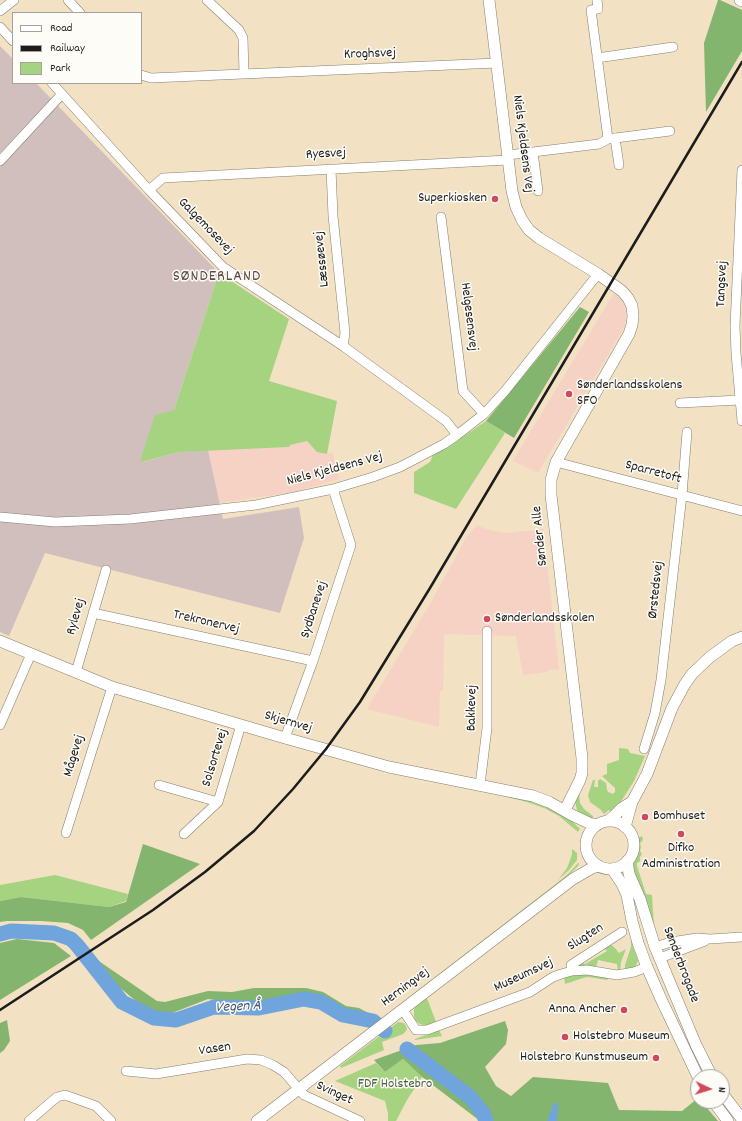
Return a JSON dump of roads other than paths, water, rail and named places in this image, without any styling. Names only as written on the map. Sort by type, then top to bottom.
[{"type":"street","points":[[0,11],[14,0]]},
{"type":"street","points":[[68,0],[79,12]]},
{"type":"street","points":[[207,0],[239,30],[243,38],[244,74]]},
{"type":"street","name":"Niels Kjeldsens Vej","points":[[489,0],[512,191],[516,207],[529,230],[539,238],[611,282]]},
{"type":"street","points":[[597,0],[598,9],[591,10],[612,139],[619,165]]},
{"type":"street","points":[[0,27],[12,40]]},
{"type":"street","points":[[598,58],[673,47]]},
{"type":"street","name":"Kroghsvej","points":[[142,75],[151,78],[497,63]]},
{"type":"street","name":"Galgemosevej","points":[[53,84],[223,267],[343,346],[446,421],[457,435]]},
{"type":"street","points":[[0,161],[62,94]]},
{"type":"street","name":"Ryesvej","points":[[150,190],[163,178],[508,158],[533,152],[599,144],[612,139],[670,131]]},
{"type":"street","points":[[533,152],[538,190]]},
{"type":"street","name":"Læssøevej","points":[[331,169],[333,216],[345,333],[343,346]]},
{"type":"street","name":"Tangsvej","points":[[742,170],[735,326],[742,421]]},
{"type":"street","name":"Helgesensvej","points":[[441,217],[464,391],[484,414]]},
{"type":"street","name":"Niels Kjeldsens Vej","points":[[0,517],[55,522],[130,519],[256,505],[333,489],[400,467],[444,444],[484,414],[505,391],[598,274]]},
{"type":"street","name":"Sønder Alle","points":[[568,812],[580,780],[582,765],[551,495],[551,480],[556,462],[629,334],[632,325],[632,306],[622,291],[611,282]]},
{"type":"street","points":[[680,403],[740,400]]},
{"type":"street","name":"Ørstedsvej","points":[[644,749],[655,713],[661,680],[682,495],[687,432]]},
{"type":"street","name":"Sparretoft","points":[[556,462],[742,511]]},
{"type":"street","name":"Sydbanevej","points":[[285,738],[313,662],[351,545],[333,489]]},
{"type":"street","name":"Rylevej","points":[[76,672],[106,570]]},
{"type":"street","name":"Trekronervej","points":[[93,613],[313,662]]},
{"type":"street","name":"Bakkevej","points":[[480,786],[488,728],[487,631]]},
{"type":"street","points":[[625,827],[632,802],[647,774],[672,708],[685,684],[692,674],[710,656],[732,641],[742,637]]},
{"type":"street","name":"Skjernvej","points":[[0,640],[112,687],[389,767],[540,798],[589,822],[607,821]]},
{"type":"street","points":[[0,725],[31,654]]},
{"type":"street","name":"Mågevej","points":[[66,833],[112,687]]},
{"type":"street","name":"Solsortevej","points":[[184,834],[218,802],[241,725]]},
{"type":"street","points":[[159,785],[218,802]]},
{"type":"street","points":[[607,821],[619,823],[625,827],[631,833],[634,841],[632,854],[627,861],[620,866],[612,868],[597,866],[592,860],[587,852],[587,835],[632,802]]},
{"type":"street","name":"Skjernvej","points":[[568,812],[587,835]]},
{"type":"street","name":"Herningvej","points":[[573,879],[584,862],[587,852]]},
{"type":"street","name":"Sønderbrogade","points":[[627,861],[629,874],[640,899],[656,954],[708,1069]]},
{"type":"street","name":"Herningvej","points":[[257,1121],[573,879],[597,866]]},
{"type":"street","name":"Sønderbrogade","points":[[612,868],[627,895],[636,936],[648,967],[694,1069]]},
{"type":"street","points":[[627,895],[637,920],[644,944],[648,952],[656,954]]},
{"type":"street","name":"Slugten","points":[[572,971],[571,965],[622,932]]},
{"type":"street","points":[[677,1034],[653,964],[656,954],[671,942],[697,938],[710,939],[742,937]]},
{"type":"street","name":"Museumsvej","points":[[403,1010],[416,1030],[427,1030],[530,992],[553,977],[572,971],[586,970],[617,975],[627,974],[648,967]]},
{"type":"street","name":"Vasen","points":[[126,1072],[156,1074],[246,1059],[261,1060],[284,1072],[299,1089]]},
{"type":"street","name":"Svinget","points":[[299,1089],[304,1095],[312,1100],[360,1121]]},
{"type":"street","points":[[30,1121],[57,1097],[65,1095],[96,1106],[111,1121]]},
{"type":"street","points":[[730,1103],[742,1118]]},
{"type":"street","points":[[719,1109],[728,1121]]},
{"type":"water","points":[[555,1102],[558,1104],[557,1121],[547,1121],[554,1103]]},
{"type":"waterway","name":"Vegen Å","points":[[0,934],[11,931],[54,933],[71,939],[122,1002],[154,1018],[176,1020],[214,1007],[259,1008],[304,999],[321,1002],[343,1015],[373,1021],[385,1031]]},
{"type":"waterway","name":"Vegen Å","points":[[407,1049],[470,1097],[483,1113],[486,1121]]},
{"type":"railway","points":[[0,1010],[153,910],[205,872],[254,831],[293,789],[326,749],[360,702],[430,588],[742,62]]},
{"type":"place","name":"Superkiosken","points":[[495,199]]},
{"type":"place","name":"Sønderlandsskolens SFO","points":[[569,394]]},
{"type":"place","name":"Sønderlandsskolen","points":[[487,619]]},
{"type":"place","name":"Bomhuset","points":[[645,817]]},
{"type":"place","name":"Difko Administration","points":[[681,834]]},
{"type":"place","name":"Anna Ancher","points":[[624,1010]]},
{"type":"place","name":"Holstebro Museum","points":[[565,1037]]},
{"type":"place","name":"Holstebro Kunstmuseum","points":[[656,1058]]},
{"type":"district","name":"SØNDERLAND","points":[[217,278]]},
{"type":"park label","name":"FDF Holstebro","points":[[395,1085]]}]
